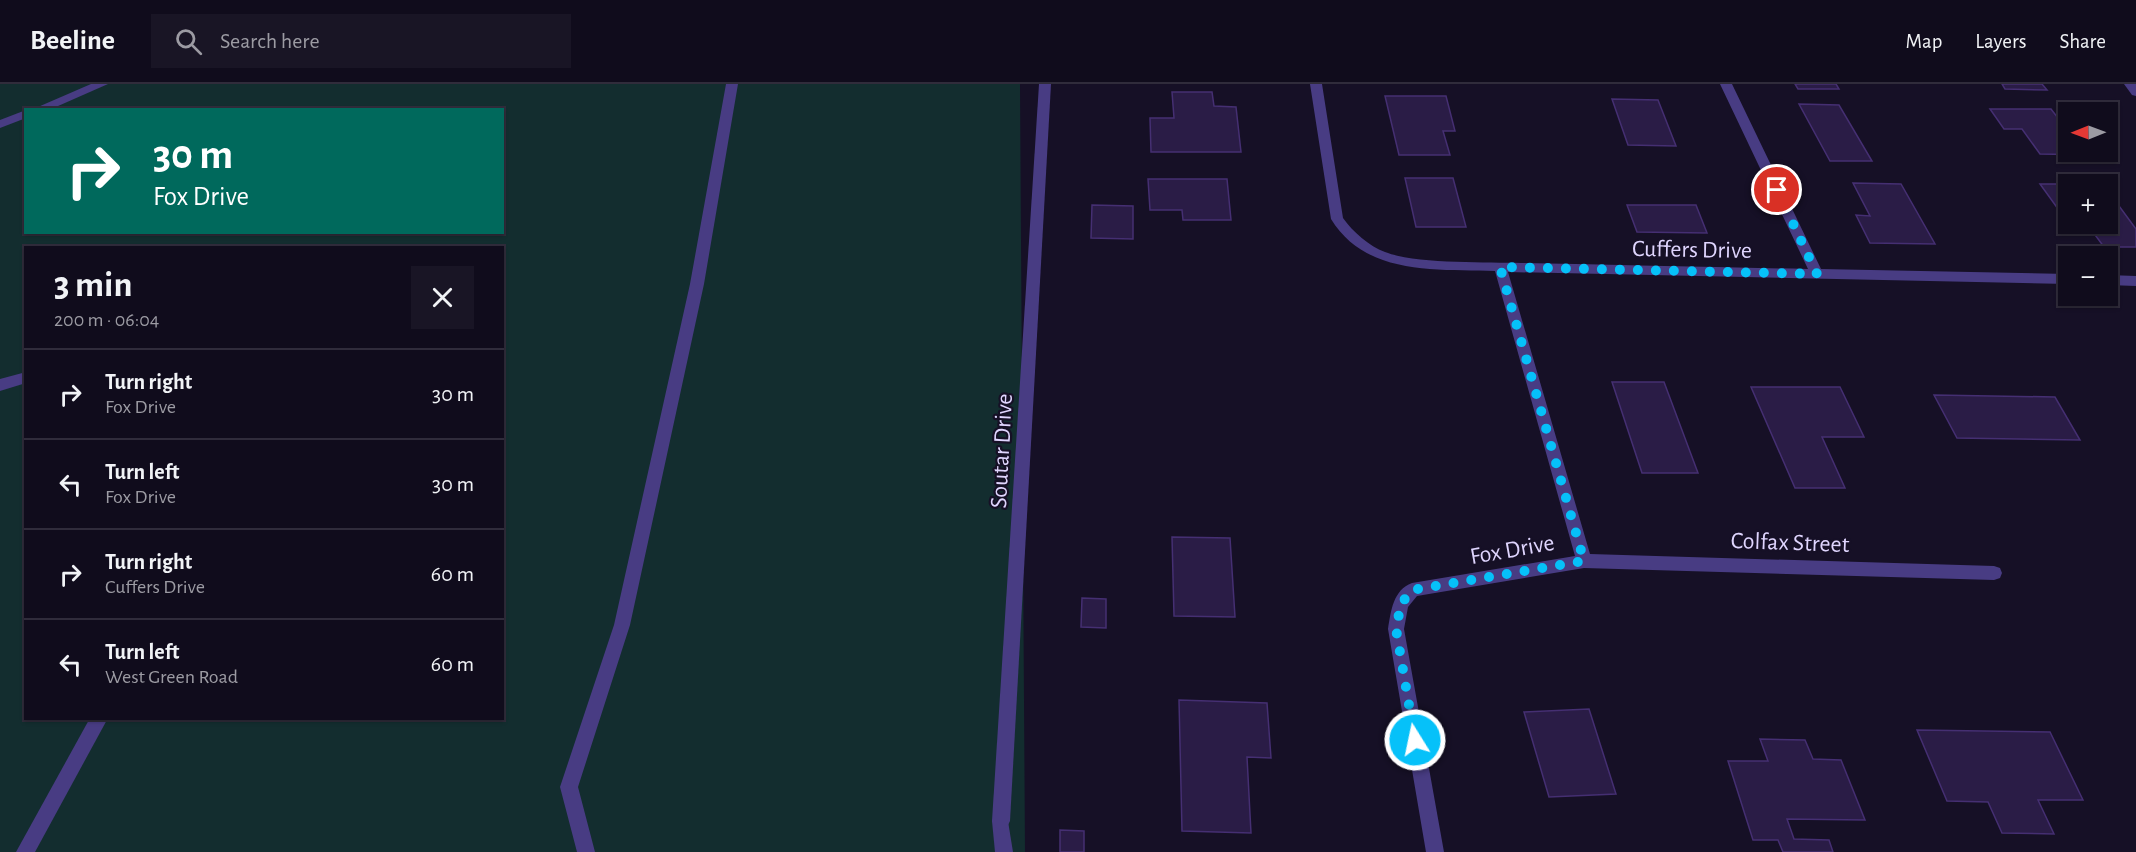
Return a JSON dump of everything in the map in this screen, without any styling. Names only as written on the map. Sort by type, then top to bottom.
[{"type":"street","points":[[42,108],[102,84]]},
{"type":"street","points":[[586,852],[569,787],[622,625],[697,285],[732,84]]},
{"type":"street","name":"Soutar Drive","points":[[1004,852],[1001,821],[1045,84]]},
{"type":"street","name":"Cuffers Drive","points":[[1316,84],[1337,219],[1357,241],[1384,257],[1416,263],[1500,267],[2058,279]]},
{"type":"street","points":[[1726,84],[1817,274]]},
{"type":"street","points":[[2130,84],[2136,92]]},
{"type":"street","points":[[0,124],[24,115]]},
{"type":"street","name":"Fox Drive","points":[[1435,852],[1396,629],[1401,604],[1412,590],[1584,561],[1500,267]]},
{"type":"street","points":[[2118,280],[2136,281]]},
{"type":"street","points":[[0,385],[24,378]]},
{"type":"street","name":"Colfax Street","points":[[1584,561],[1994,573]]},
{"type":"street","points":[[25,852],[99,720]]},
{"type":"green space","points":[[0,84],[1020,84],[1025,852],[0,852]]},
{"type":"building","points":[[1795,84],[1836,84],[1839,89],[1798,89]]},
{"type":"building","points":[[2002,84],[2042,84],[2047,90],[2005,89]]},
{"type":"building","points":[[1172,92],[1212,92],[1214,106],[1236,107],[1241,152],[1151,152],[1150,118],[1174,118]]},
{"type":"building","points":[[1385,96],[1446,96],[1455,131],[1443,131],[1450,155],[1399,155]]},
{"type":"building","points":[[1612,99],[1658,100],[1676,146],[1628,145]]},
{"type":"building","points":[[1799,104],[1839,105],[1872,161],[1830,161]]},
{"type":"building","points":[[1990,109],[2051,109],[2058,118],[2058,154],[2040,154],[2022,129],[2004,129]]},
{"type":"building","points":[[1405,178],[1453,178],[1466,227],[1416,227]]},
{"type":"building","points":[[1148,179],[1227,179],[1231,220],[1183,220],[1182,210],[1150,210]]},
{"type":"building","points":[[1853,183],[1901,184],[1935,244],[1870,243],[1856,215],[1870,216]]},
{"type":"building","points":[[2040,184],[2058,184],[2058,209]]},
{"type":"building","points":[[1092,205],[1133,206],[1133,239],[1091,238]]},
{"type":"building","points":[[1627,205],[1696,205],[1707,233],[1637,232]]},
{"type":"building","points":[[2118,205],[2136,229],[2136,247],[2103,246],[2094,234],[2118,234]]},
{"type":"building","points":[[1612,382],[1664,382],[1698,473],[1642,473]]},
{"type":"building","points":[[1751,387],[1840,387],[1864,437],[1822,437],[1845,488],[1795,488]]},
{"type":"building","points":[[1934,395],[2055,397],[2080,440],[1957,438]]},
{"type":"building","points":[[1172,537],[1230,538],[1235,617],[1174,616]]},
{"type":"building","points":[[1082,598],[1106,599],[1106,628],[1081,627]]},
{"type":"building","points":[[1179,700],[1267,703],[1271,758],[1247,757],[1251,833],[1182,831]]},
{"type":"building","points":[[1589,709],[1616,794],[1549,797],[1524,712]]},
{"type":"building","points":[[1917,730],[2050,732],[2083,800],[2038,800],[2054,834],[2002,833],[1988,802],[1947,801]]},
{"type":"building","points":[[1760,739],[1805,740],[1813,759],[1841,760],[1865,820],[1787,819],[1794,839],[1829,840],[1833,852],[1783,852],[1778,840],[1753,840],[1728,761],[1768,761]]},
{"type":"building","points":[[1060,830],[1084,831],[1084,852],[1060,852]]},
{"type":"route","points":[[1415,740],[1396,629],[1401,604],[1412,590],[1584,561],[1500,267],[1817,274],[1777,190]]}]
